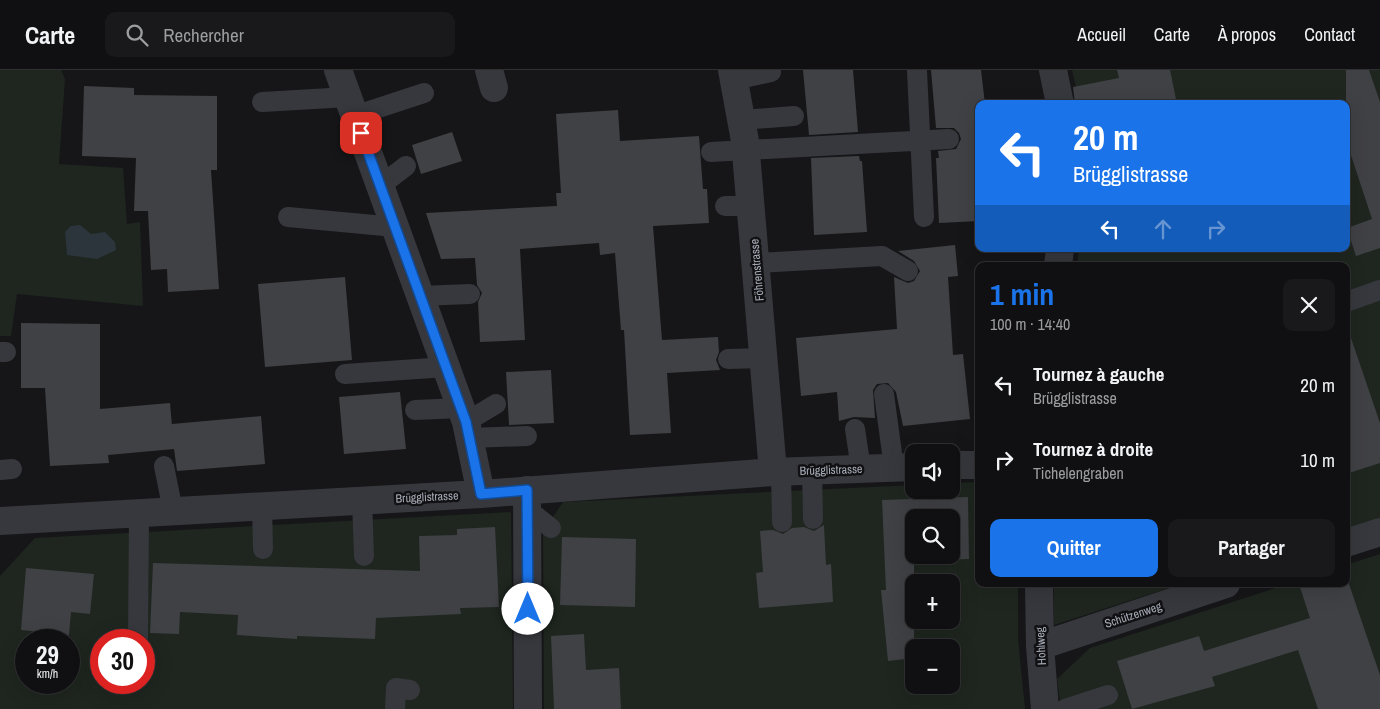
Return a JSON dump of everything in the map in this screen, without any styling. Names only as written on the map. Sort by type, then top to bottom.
[{"type":"street","points":[[338,70],[465,423],[481,494]]},
{"type":"street","points":[[1053,70],[1059,100]]},
{"type":"street","name":"Föhrenstrasse","points":[[733,75],[746,150],[738,206],[757,263],[764,358],[777,472]]},
{"type":"street","points":[[960,465],[975,464]]},
{"type":"street","name":"Brügglistrasse","points":[[0,521],[481,494],[527,500],[777,472],[904,467]]},
{"type":"street","points":[[527,500],[528,709]]},
{"type":"street","points":[[1350,542],[1380,532]]},
{"type":"street","name":"Hohlweg","points":[[1039,587],[1040,646],[1045,709]]},
{"type":"street","name":"Schützenweg","points":[[1040,646],[1217,587]]},
{"type":"lane","points":[[917,71],[922,140],[924,217]]},
{"type":"lane","points":[[733,75],[771,72]]},
{"type":"lane","points":[[262,102],[351,106],[424,93]]},
{"type":"lane","points":[[741,120],[794,116]]},
{"type":"lane","points":[[711,152],[949,139]]},
{"type":"lane","points":[[380,186],[406,166]]},
{"type":"lane","points":[[288,217],[395,227]]},
{"type":"lane","points":[[757,263],[882,256],[908,271]]},
{"type":"lane","points":[[1350,301],[1380,290]]},
{"type":"lane","points":[[420,296],[470,294]]},
{"type":"lane","points":[[728,359],[764,358]]},
{"type":"lane","points":[[345,374],[446,367]]},
{"type":"lane","points":[[884,394],[904,467]]},
{"type":"lane","points":[[465,423],[496,404]]},
{"type":"lane","points":[[415,410],[526,436]]},
{"type":"lane","points":[[855,430],[861,469]]},
{"type":"lane","points":[[164,466],[173,511]]},
{"type":"lane","points":[[812,470],[813,519]]},
{"type":"lane","points":[[777,472],[782,522]]},
{"type":"lane","points":[[362,500],[364,556]]},
{"type":"lane","points":[[527,500],[551,528]]},
{"type":"lane","points":[[262,506],[263,549]]},
{"type":"lane","points":[[138,629],[139,513]]},
{"type":"lane","points":[[395,709],[396,688],[410,690]]},
{"type":"lane","points":[[1065,709],[1108,695]]},
{"type":"shaded area","points":[[0,70],[61,70],[65,79],[59,164],[123,168],[127,224],[140,222],[143,306],[17,294],[11,336],[0,336]]},
{"type":"shaded area","points":[[1072,70],[1380,70],[1380,519],[1350,529],[1350,262],[1077,262],[1079,252],[1350,252],[1350,100],[1079,100]]},
{"type":"shaded area","points":[[80,225],[91,234],[105,232],[115,242],[116,250],[97,259],[67,255],[65,232],[71,226]]},
{"type":"shaded area","points":[[975,482],[975,587],[1018,587],[1018,639],[1025,709],[544,709],[543,532],[563,502],[905,485],[905,499],[960,499],[960,483]]},
{"type":"shaded area","points":[[511,512],[513,709],[0,709],[0,576],[35,538]]},
{"type":"shaded area","points":[[1380,554],[1380,709],[1061,709],[1057,679],[1090,648],[1279,587],[1350,587],[1350,564]]},
{"type":"shaded area","points":[[1054,587],[1172,587],[1054,625]]},
{"type":"building","points":[[803,70],[853,70],[858,132],[809,135]]},
{"type":"building","points":[[931,70],[981,70],[985,100],[975,100],[975,221],[939,223],[936,158],[939,158],[938,151],[956,149],[961,139],[959,133],[954,128],[936,128]]},
{"type":"building","points":[[1117,70],[1170,70],[1176,100],[1075,100],[1073,87],[1119,78]]},
{"type":"building","points":[[1346,70],[1369,70],[1380,102],[1380,248],[1356,256],[1350,237],[1350,227],[1372,219],[1350,152],[1350,100],[1346,100]]},
{"type":"building","points":[[84,86],[134,88],[134,95],[217,96],[217,170],[211,170],[219,289],[168,292],[167,269],[151,270],[148,211],[134,211],[136,158],[82,156]]},
{"type":"building","points":[[618,110],[620,141],[699,136],[703,189],[707,189],[709,223],[653,226],[662,340],[718,337],[719,352],[716,360],[720,370],[667,373],[671,433],[630,435],[624,330],[621,330],[615,253],[600,255],[599,243],[520,249],[525,340],[480,342],[478,302],[482,293],[477,285],[475,258],[441,259],[426,213],[557,206],[556,193],[561,193],[556,114]]},
{"type":"building","points":[[452,132],[462,161],[421,174],[412,145]]},
{"type":"building","points":[[859,156],[860,161],[862,161],[867,232],[814,235],[811,158]]},
{"type":"building","points":[[955,245],[958,276],[948,277],[953,355],[963,354],[970,419],[903,426],[896,392],[888,383],[877,384],[873,390],[875,418],[854,417],[839,421],[837,392],[801,396],[796,338],[897,329],[894,277],[908,283],[914,281],[920,271],[914,261],[898,251]]},
{"type":"building","points":[[345,277],[352,360],[265,367],[258,284]]},
{"type":"building","points":[[21,323],[100,324],[100,409],[170,403],[172,426],[172,424],[261,416],[265,464],[177,471],[174,449],[108,455],[109,463],[50,466],[45,388],[21,388]]},
{"type":"building","points":[[1350,338],[1380,423],[1380,463],[1350,473]]},
{"type":"building","points":[[551,370],[554,423],[509,425],[506,372]]},
{"type":"building","points":[[400,392],[406,449],[344,454],[339,397]]},
{"type":"building","points":[[960,497],[968,497],[969,559],[960,559],[960,509],[905,509],[905,564],[914,564],[914,574],[905,574],[905,629],[914,629],[914,639],[905,639],[905,659],[888,661],[881,590],[886,590],[882,500],[960,499]]},
{"type":"building","points":[[824,525],[826,565],[831,564],[833,602],[759,608],[756,573],[763,572],[760,531],[773,530],[783,534],[792,528],[804,527],[814,531]]},
{"type":"building","points":[[495,527],[499,607],[460,608],[461,614],[376,618],[375,639],[297,636],[297,639],[237,635],[238,615],[180,612],[179,634],[155,633],[155,629],[150,629],[153,563],[420,571],[419,536],[457,535],[457,529]]},
{"type":"building","points":[[562,537],[636,539],[635,607],[560,605]]},
{"type":"building","points":[[26,568],[94,574],[90,614],[71,612],[70,629],[21,629]]},
{"type":"building","points":[[1300,587],[1350,587],[1380,675],[1380,709],[1318,709],[1298,650],[1212,677],[1215,686],[1132,709],[1117,661],[1199,636],[1204,651],[1310,618]]},
{"type":"building","points":[[584,634],[586,670],[619,668],[621,709],[554,709],[551,636]]},
{"type":"route","points":[[361,133],[466,422],[481,494],[527,490],[528,609]]}]
